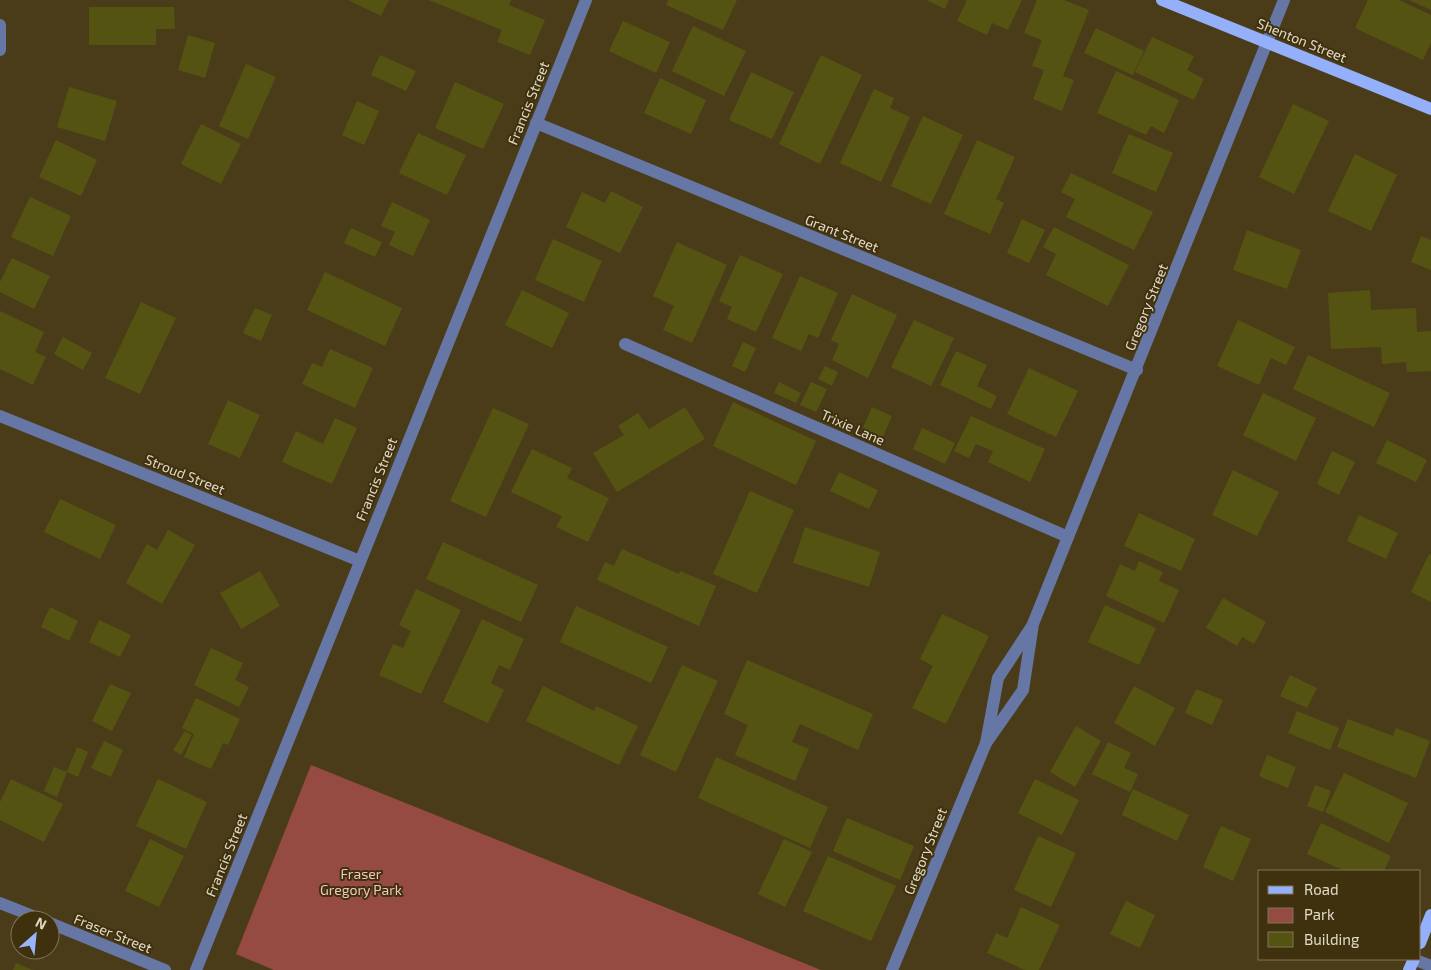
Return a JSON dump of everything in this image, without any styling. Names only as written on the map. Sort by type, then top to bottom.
[{"type":"main road","name":"Shenton Street","points":[[1162,0],[1431,109]]},
{"type":"main road","points":[[1421,940],[1431,915]]},
{"type":"street","name":"Francis Street","points":[[196,970],[586,0]]},
{"type":"street","name":"Gregory Street","points":[[892,970],[986,743],[998,678],[1033,624],[1137,370],[1284,0]]},
{"type":"street","points":[[0,25],[0,50]]},
{"type":"street","name":"Grant Street","points":[[536,123],[1137,370]]},
{"type":"street","name":"Trixie Lane","points":[[625,344],[1068,537]]},
{"type":"street","name":"Stroud Street","points":[[0,416],[360,561]]},
{"type":"street","name":"Gregory Street","points":[[986,743],[1023,690],[1033,624]]},
{"type":"street","points":[[0,902],[19,910]]},
{"type":"street","name":"Fraser Street","points":[[60,927],[165,970]]},
{"type":"street","points":[[1416,960],[1431,966]]},
{"type":"green space","name":"Fraser Gregory Park","points":[[311,765],[821,970],[274,970],[236,954]]},
{"type":"building","points":[[348,0],[389,0],[381,16]]},
{"type":"building","points":[[429,0],[511,0],[509,5],[545,20],[530,55],[497,42],[502,30]]},
{"type":"building","points":[[668,0],[737,0],[723,30],[666,5]]},
{"type":"building","points":[[926,0],[949,0],[945,9]]},
{"type":"building","points":[[967,0],[1022,0],[1008,30],[992,23],[987,35],[957,21]]},
{"type":"building","points":[[1037,0],[1064,0],[1089,10],[1063,76],[1074,80],[1062,111],[1033,99],[1044,70],[1032,66],[1042,40],[1024,33]]},
{"type":"building","points":[[1368,0],[1399,0],[1431,15],[1431,43],[1423,60],[1355,28]]},
{"type":"building","points":[[1409,0],[1431,0],[1431,10]]},
{"type":"building","points":[[89,7],[174,7],[175,29],[156,29],[156,45],[89,45]]},
{"type":"building","points":[[623,21],[670,42],[656,73],[609,51]]},
{"type":"building","points":[[693,26],[746,51],[724,96],[672,71]]},
{"type":"building","points":[[1096,28],[1144,51],[1133,75],[1084,53]]},
{"type":"building","points":[[188,35],[215,43],[205,78],[178,70]]},
{"type":"building","points":[[1152,37],[1194,56],[1187,70],[1204,79],[1194,100],[1135,72]]},
{"type":"building","points":[[380,55],[416,71],[406,91],[371,75]]},
{"type":"building","points":[[821,55],[862,75],[820,164],[779,144]]},
{"type":"building","points":[[246,64],[276,77],[248,139],[219,126]]},
{"type":"building","points":[[1116,71],[1179,100],[1164,133],[1151,126],[1146,135],[1097,113]]},
{"type":"building","points":[[751,72],[794,92],[772,139],[729,120]]},
{"type":"building","points":[[660,78],[706,100],[691,134],[644,113]]},
{"type":"building","points":[[455,82],[504,104],[483,149],[435,128]]},
{"type":"building","points":[[69,87],[117,101],[105,141],[57,127]]},
{"type":"building","points":[[874,89],[894,98],[890,108],[910,117],[881,182],[840,163]]},
{"type":"building","points":[[357,101],[379,111],[364,145],[342,135]]},
{"type":"building","points":[[1293,104],[1329,121],[1294,194],[1259,177]]},
{"type":"building","points":[[923,116],[963,135],[931,204],[891,186]]},
{"type":"building","points":[[201,124],[241,144],[221,184],[181,164]]},
{"type":"building","points":[[418,133],[466,155],[447,195],[399,173]]},
{"type":"building","points":[[1129,134],[1173,153],[1156,192],[1112,173]]},
{"type":"building","points":[[56,140],[97,160],[81,196],[39,177]]},
{"type":"building","points":[[977,140],[1015,157],[996,199],[1004,203],[990,234],[944,214]]},
{"type":"building","points":[[1355,154],[1397,175],[1371,231],[1328,211]]},
{"type":"building","points":[[1071,173],[1153,212],[1134,250],[1066,217],[1075,199],[1061,192]]},
{"type":"building","points":[[611,191],[643,207],[620,253],[566,227],[582,192],[605,203]]},
{"type":"building","points":[[30,197],[71,216],[53,256],[11,237]]},
{"type":"building","points":[[392,202],[430,220],[413,256],[389,245],[395,232],[381,226]]},
{"type":"building","points":[[1022,219],[1045,230],[1029,263],[1007,253]]},
{"type":"building","points":[[1054,227],[1129,265],[1108,306],[1046,275],[1056,254],[1043,247]]},
{"type":"building","points":[[351,228],[382,242],[375,257],[344,243]]},
{"type":"building","points":[[1247,230],[1301,250],[1287,289],[1233,270]]},
{"type":"building","points":[[1421,236],[1431,240],[1431,270],[1411,262]]},
{"type":"building","points":[[553,239],[602,261],[584,302],[535,280]]},
{"type":"building","points":[[677,242],[727,265],[692,343],[663,330],[674,306],[653,296]]},
{"type":"building","points":[[740,255],[783,274],[756,332],[727,319],[732,307],[719,301]]},
{"type":"building","points":[[12,258],[50,276],[34,309],[0,292],[0,282]]},
{"type":"building","points":[[325,272],[402,308],[385,346],[307,310]]},
{"type":"building","points":[[800,276],[838,293],[818,338],[809,334],[801,351],[772,338]]},
{"type":"building","points":[[522,290],[569,313],[552,348],[505,325]]},
{"type":"building","points":[[1370,290],[1371,310],[1416,308],[1417,332],[1431,331],[1431,371],[1407,372],[1406,362],[1382,364],[1381,347],[1331,349],[1328,293]]},
{"type":"building","points":[[852,294],[897,315],[868,378],[832,360],[839,344],[831,340]]},
{"type":"building","points":[[141,302],[176,318],[140,394],[105,378]]},
{"type":"building","points":[[255,308],[272,315],[261,341],[243,333]]},
{"type":"building","points":[[0,311],[44,332],[35,352],[46,357],[33,385],[0,369]]},
{"type":"building","points":[[914,320],[954,338],[931,386],[891,367]]},
{"type":"building","points":[[1238,320],[1295,347],[1286,365],[1271,358],[1259,385],[1217,366]]},
{"type":"building","points":[[63,337],[92,353],[83,370],[54,354]]},
{"type":"building","points":[[743,342],[756,348],[745,372],[732,366]]},
{"type":"building","points":[[330,349],[373,368],[355,408],[302,384],[312,363],[322,367]]},
{"type":"building","points":[[956,351],[987,365],[977,386],[997,396],[991,409],[940,385]]},
{"type":"building","points":[[1308,355],[1390,393],[1374,427],[1293,389]]},
{"type":"building","points":[[825,366],[838,372],[832,386],[818,379]]},
{"type":"building","points":[[1029,368],[1078,391],[1056,437],[1007,414]]},
{"type":"building","points":[[779,382],[801,393],[796,403],[774,393]]},
{"type":"building","points":[[811,382],[827,389],[816,412],[800,405]]},
{"type":"building","points":[[1263,393],[1316,418],[1296,461],[1243,435]]},
{"type":"building","points":[[228,400],[260,415],[240,458],[208,444]]},
{"type":"building","points":[[733,402],[816,441],[796,485],[713,446]]},
{"type":"building","points":[[685,407],[705,439],[617,492],[593,453],[624,435],[618,426],[638,413],[649,429]]},
{"type":"building","points":[[872,407],[892,416],[882,439],[862,430]]},
{"type":"building","points":[[493,408],[529,424],[486,517],[450,501]]},
{"type":"building","points":[[971,416],[1045,449],[1030,482],[988,462],[993,451],[976,444],[969,458],[954,451]]},
{"type":"building","points":[[335,418],[357,428],[332,484],[282,462],[296,431],[323,444]]},
{"type":"building","points":[[922,428],[955,443],[945,464],[913,449]]},
{"type":"building","points":[[1387,440],[1427,460],[1416,482],[1376,463]]},
{"type":"building","points":[[532,449],[572,468],[567,478],[609,498],[588,542],[556,527],[562,516],[511,492]]},
{"type":"building","points":[[1332,451],[1355,462],[1339,495],[1317,484]]},
{"type":"building","points":[[1233,470],[1279,492],[1257,536],[1212,515]]},
{"type":"building","points":[[839,472],[878,490],[869,509],[830,491]]},
{"type":"building","points":[[750,491],[794,510],[757,593],[713,574]]},
{"type":"building","points":[[60,499],[116,525],[100,559],[44,532]]},
{"type":"building","points":[[1139,513],[1195,539],[1181,571],[1124,546]]},
{"type":"building","points":[[1359,515],[1398,533],[1386,559],[1347,541]]},
{"type":"building","points":[[805,527],[880,552],[869,587],[793,563]]},
{"type":"building","points":[[168,530],[195,545],[162,604],[126,583],[147,544],[157,550]]},
{"type":"building","points":[[443,542],[538,585],[521,622],[426,579]]},
{"type":"building","points":[[622,549],[679,574],[680,571],[716,586],[699,626],[597,580],[605,562],[614,566]]},
{"type":"building","points":[[1429,554],[1431,555],[1431,602],[1411,592]]},
{"type":"building","points":[[1139,561],[1163,572],[1159,581],[1179,590],[1164,623],[1106,596],[1120,564],[1135,571]]},
{"type":"building","points":[[260,571],[280,606],[241,629],[220,593]]},
{"type":"building","points":[[416,589],[461,610],[421,694],[379,675],[393,644],[403,648],[411,631],[399,625]]},
{"type":"building","points":[[1223,598],[1266,622],[1254,644],[1242,637],[1237,646],[1206,628]]},
{"type":"building","points":[[1105,605],[1156,628],[1139,665],[1088,642]]},
{"type":"building","points":[[576,606],[668,647],[651,683],[560,642]]},
{"type":"building","points":[[50,607],[78,621],[69,641],[41,627]]},
{"type":"building","points":[[942,614],[989,636],[946,724],[912,708],[933,666],[920,659]]},
{"type":"building","points":[[482,619],[524,639],[510,670],[499,665],[491,683],[504,690],[488,723],[443,702]]},
{"type":"building","points":[[99,620],[131,635],[120,657],[89,642]]},
{"type":"building","points":[[211,648],[243,663],[235,680],[249,687],[239,707],[194,685]]},
{"type":"building","points":[[747,660],[873,714],[858,750],[800,724],[792,742],[809,749],[795,781],[735,755],[748,725],[724,714]]},
{"type":"building","points":[[682,665],[718,681],[676,772],[640,755]]},
{"type":"building","points":[[1290,675],[1317,688],[1307,708],[1280,696]]},
{"type":"building","points":[[110,684],[131,693],[112,731],[92,721]]},
{"type":"building","points":[[543,686],[594,711],[596,706],[638,726],[619,765],[526,721]]},
{"type":"building","points":[[1134,686],[1175,708],[1155,746],[1114,723]]},
{"type":"building","points":[[1196,689],[1223,700],[1212,725],[1185,713]]},
{"type":"building","points":[[196,698],[240,719],[228,745],[223,743],[211,769],[184,757],[194,734],[182,728]]},
{"type":"building","points":[[1297,711],[1339,728],[1330,750],[1288,733]]},
{"type":"building","points":[[1348,719],[1393,736],[1396,728],[1430,741],[1416,778],[1337,747]]},
{"type":"building","points":[[1076,726],[1101,741],[1075,787],[1050,772]]},
{"type":"building","points":[[185,731],[192,735],[181,755],[173,750]]},
{"type":"building","points":[[104,741],[123,750],[111,777],[91,768]]},
{"type":"building","points":[[1108,742],[1131,753],[1124,768],[1138,774],[1130,792],[1092,774]]},
{"type":"building","points":[[77,747],[88,752],[78,777],[67,772]]},
{"type":"building","points":[[1267,755],[1296,767],[1288,788],[1259,776]]},
{"type":"building","points":[[716,757],[828,807],[810,848],[698,798]]},
{"type":"building","points":[[54,767],[67,772],[57,797],[44,791]]},
{"type":"building","points":[[1344,773],[1408,803],[1389,843],[1325,812]]},
{"type":"building","points":[[11,779],[63,804],[44,842],[0,820],[0,802]]},
{"type":"building","points":[[158,779],[207,802],[186,849],[136,826]]},
{"type":"building","points":[[1035,779],[1079,800],[1062,835],[1018,813]]},
{"type":"building","points":[[1315,785],[1331,791],[1323,812],[1307,806]]},
{"type":"building","points":[[1133,789],[1189,815],[1177,841],[1122,815]]},
{"type":"building","points":[[847,818],[914,846],[900,880],[833,851]]},
{"type":"building","points":[[1321,823],[1391,856],[1384,870],[1343,870],[1307,854]]},
{"type":"building","points":[[1221,826],[1251,839],[1233,881],[1203,867]]},
{"type":"building","points":[[1038,836],[1076,853],[1051,907],[1014,890]]},
{"type":"building","points":[[150,839],[184,856],[159,907],[125,891]]},
{"type":"building","points":[[784,839],[812,852],[785,907],[758,894]]},
{"type":"building","points":[[828,856],[896,886],[871,941],[803,911]]},
{"type":"building","points":[[1126,901],[1155,915],[1140,948],[1110,934]]},
{"type":"building","points":[[1021,907],[1060,925],[1039,970],[1025,970],[987,953],[996,933],[1007,938]]},
{"type":"building","points":[[16,963],[33,970],[13,970]]}]
